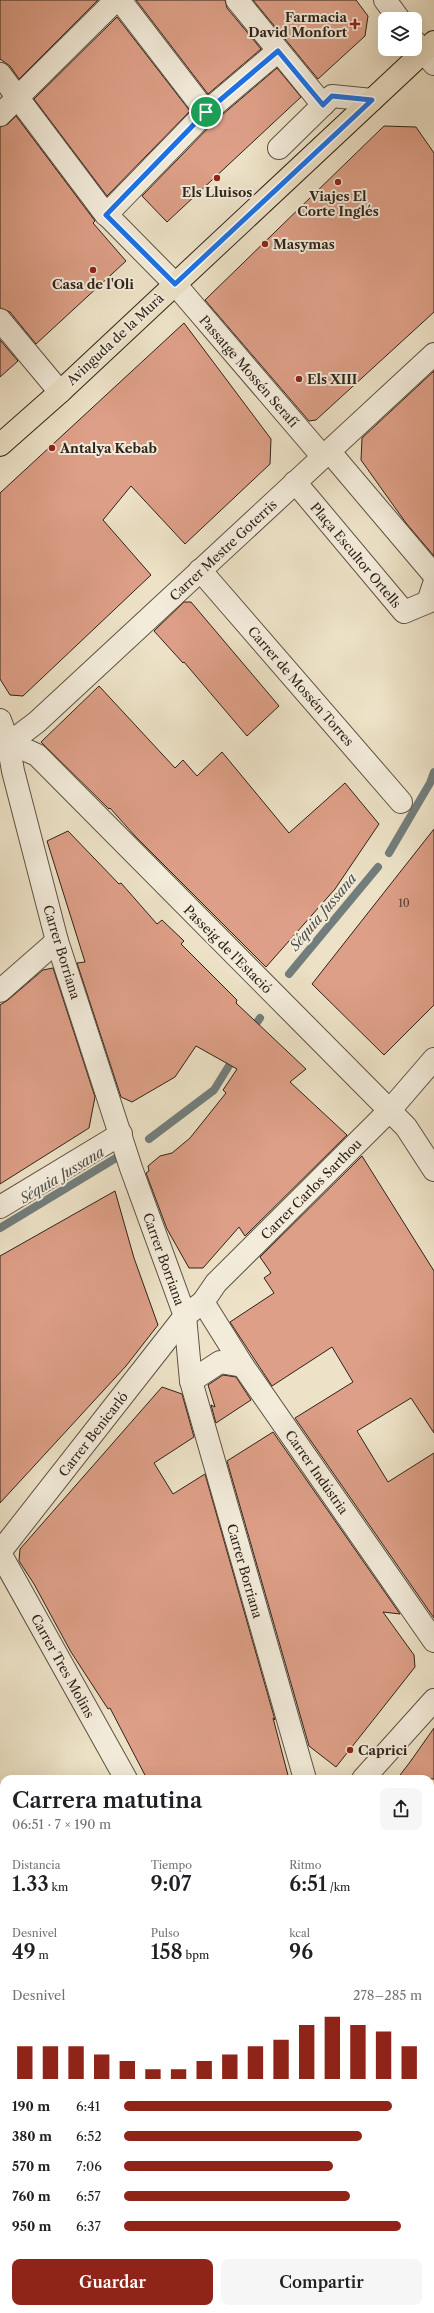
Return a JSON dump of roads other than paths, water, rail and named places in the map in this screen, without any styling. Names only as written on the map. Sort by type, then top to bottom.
[{"type":"main road","name":"Avinguda de la Murà","points":[[0,445],[60,392],[426,50]]},
{"type":"street","points":[[0,115],[116,0]]},
{"type":"street","points":[[120,0],[206,112]]},
{"type":"street","points":[[237,0],[323,105]]},
{"type":"street","points":[[385,0],[394,12]]},
{"type":"street","points":[[426,50],[434,79]]},
{"type":"street","points":[[104,213],[134,186],[206,112],[278,51]]},
{"type":"street","name":"Passatge Mossén Serafí","points":[[0,74],[17,99],[104,213],[175,284],[326,454]]},
{"type":"street","points":[[279,148],[332,96],[372,100]]},
{"type":"street","points":[[0,320],[60,392]]},
{"type":"street","name":"Carrer Mestre Goterris","points":[[4,746],[37,722],[434,354]]},
{"type":"street","points":[[326,454],[434,575]]},
{"type":"street","name":"Plaça Escultor Ortells","points":[[295,482],[404,612],[428,602],[434,584]]},
{"type":"street","name":"Carrer de Mossén Torres","points":[[200,570],[401,802]]},
{"type":"street","name":"Carrer Borriana","points":[[0,720],[4,746],[13,771],[57,941],[131,1168],[185,1316],[191,1381],[304,1775]]},
{"type":"street","name":"Passeig de l'Estació","points":[[4,746],[37,755],[390,1110],[406,1127],[434,1170]]},
{"type":"street","points":[[0,991],[57,941]]},
{"type":"street","name":"Carrer Carlos Sarthou","points":[[185,1316],[203,1302],[216,1283],[390,1110],[434,1059]]},
{"type":"street","points":[[0,1206],[121,1134]]},
{"type":"street","name":"Carrer Indústria","points":[[203,1302],[243,1366],[434,1641]]},
{"type":"street","name":"Carrer Benicarló","points":[[0,1552],[185,1316]]},
{"type":"street","points":[[191,1381],[220,1362],[243,1366]]},
{"type":"street","name":"Carrer Tres Molins","points":[[0,1552],[124,1775]]},
{"type":"street","points":[[367,1775],[434,1700]]},
{"type":"waterway","name":"Séquia Jussana","points":[[389,853],[430,783],[434,772]]},
{"type":"waterway","name":"Séquia Jussana","points":[[289,974],[378,867]]},
{"type":"waterway","name":"Séquia Jussana","points":[[251,1031],[260,1018]]},
{"type":"waterway","name":"Séquia Jussana","points":[[149,1139],[214,1090],[235,1056]]},
{"type":"waterway","name":"Séquia Jussana","points":[[0,1228],[116,1158]]},
{"type":"place","name":"Farmacia David Monfort","points":[[355,24]]},
{"type":"place","name":"Els Lluisos","points":[[217,178]]},
{"type":"place","name":"Viajes El Corte Inglés","points":[[338,182]]},
{"type":"place","name":"Masymas","points":[[265,244]]},
{"type":"place","name":"Casa de l'Oli","points":[[93,270]]},
{"type":"place","name":"Els XIII","points":[[299,379]]},
{"type":"place","name":"Antalya Kebab","points":[[52,448]]},
{"type":"place","name":"Caprici","points":[[350,1750]]}]
